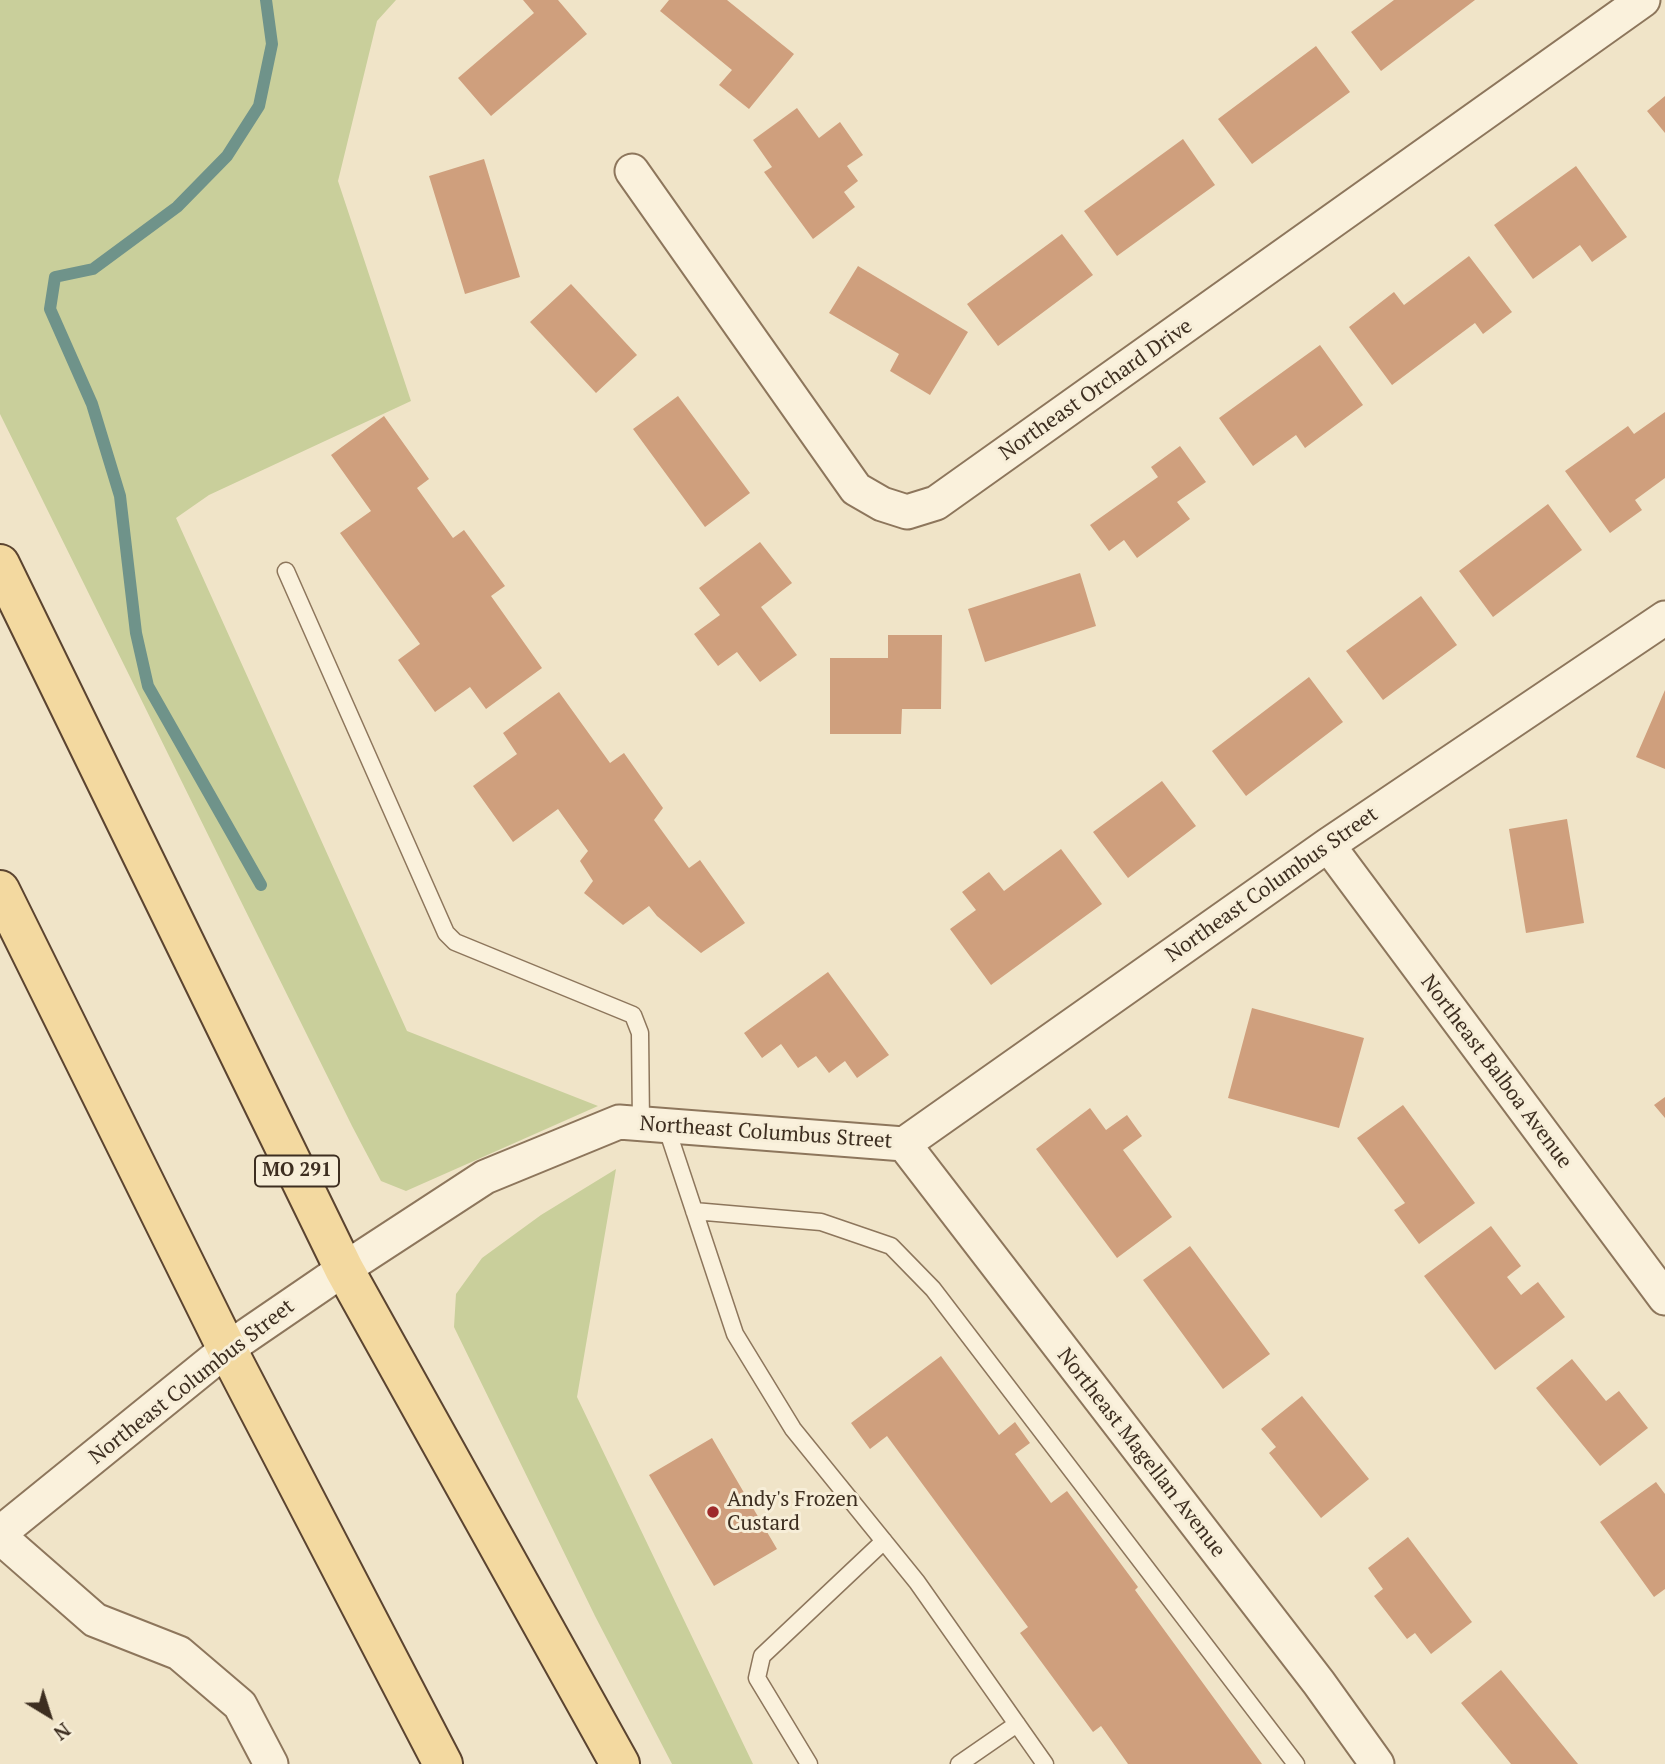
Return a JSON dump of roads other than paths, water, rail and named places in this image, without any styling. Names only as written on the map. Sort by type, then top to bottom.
[{"type":"main road","name":"MO 291","points":[[0,564],[344,1269],[620,1764]]},
{"type":"main road","points":[[0,890],[228,1349],[443,1764]]},
{"type":"street","name":"Northeast Orchard Drive","points":[[632,171],[856,489],[882,504],[907,512],[936,503],[1643,0]]},
{"type":"street","name":"Northeast Columbus Street","points":[[0,1535],[228,1349],[485,1177],[619,1122],[904,1144],[1328,845],[1665,618]]},
{"type":"street","name":"Northeast Balboa Avenue","points":[[1328,845],[1665,1298]]},
{"type":"street","name":"Northeast Magellan Avenue","points":[[904,1144],[1310,1672],[1377,1764]]},
{"type":"street","points":[[0,1535],[95,1620],[179,1653],[240,1705],[271,1764]]},
{"type":"lane","points":[[286,570],[446,933],[455,943],[633,1015],[640,1033],[653,1125],[694,1211],[735,1334],[793,1429],[917,1582],[1045,1764]]},
{"type":"lane","points":[[694,1211],[821,1222],[891,1246],[933,1289],[1296,1764]]},
{"type":"lane","points":[[809,1764],[757,1678],[762,1656],[884,1541]]},
{"type":"lane","points":[[959,1764],[1017,1724]]},
{"type":"waterway","points":[[261,885],[148,686],[136,633],[120,496],[92,404],[50,309],[55,277],[93,269],[177,207],[227,156],[259,106],[272,44],[266,0]]},
{"type":"place","name":"Andy's Frozen Custard","points":[[713,1512]]}]
